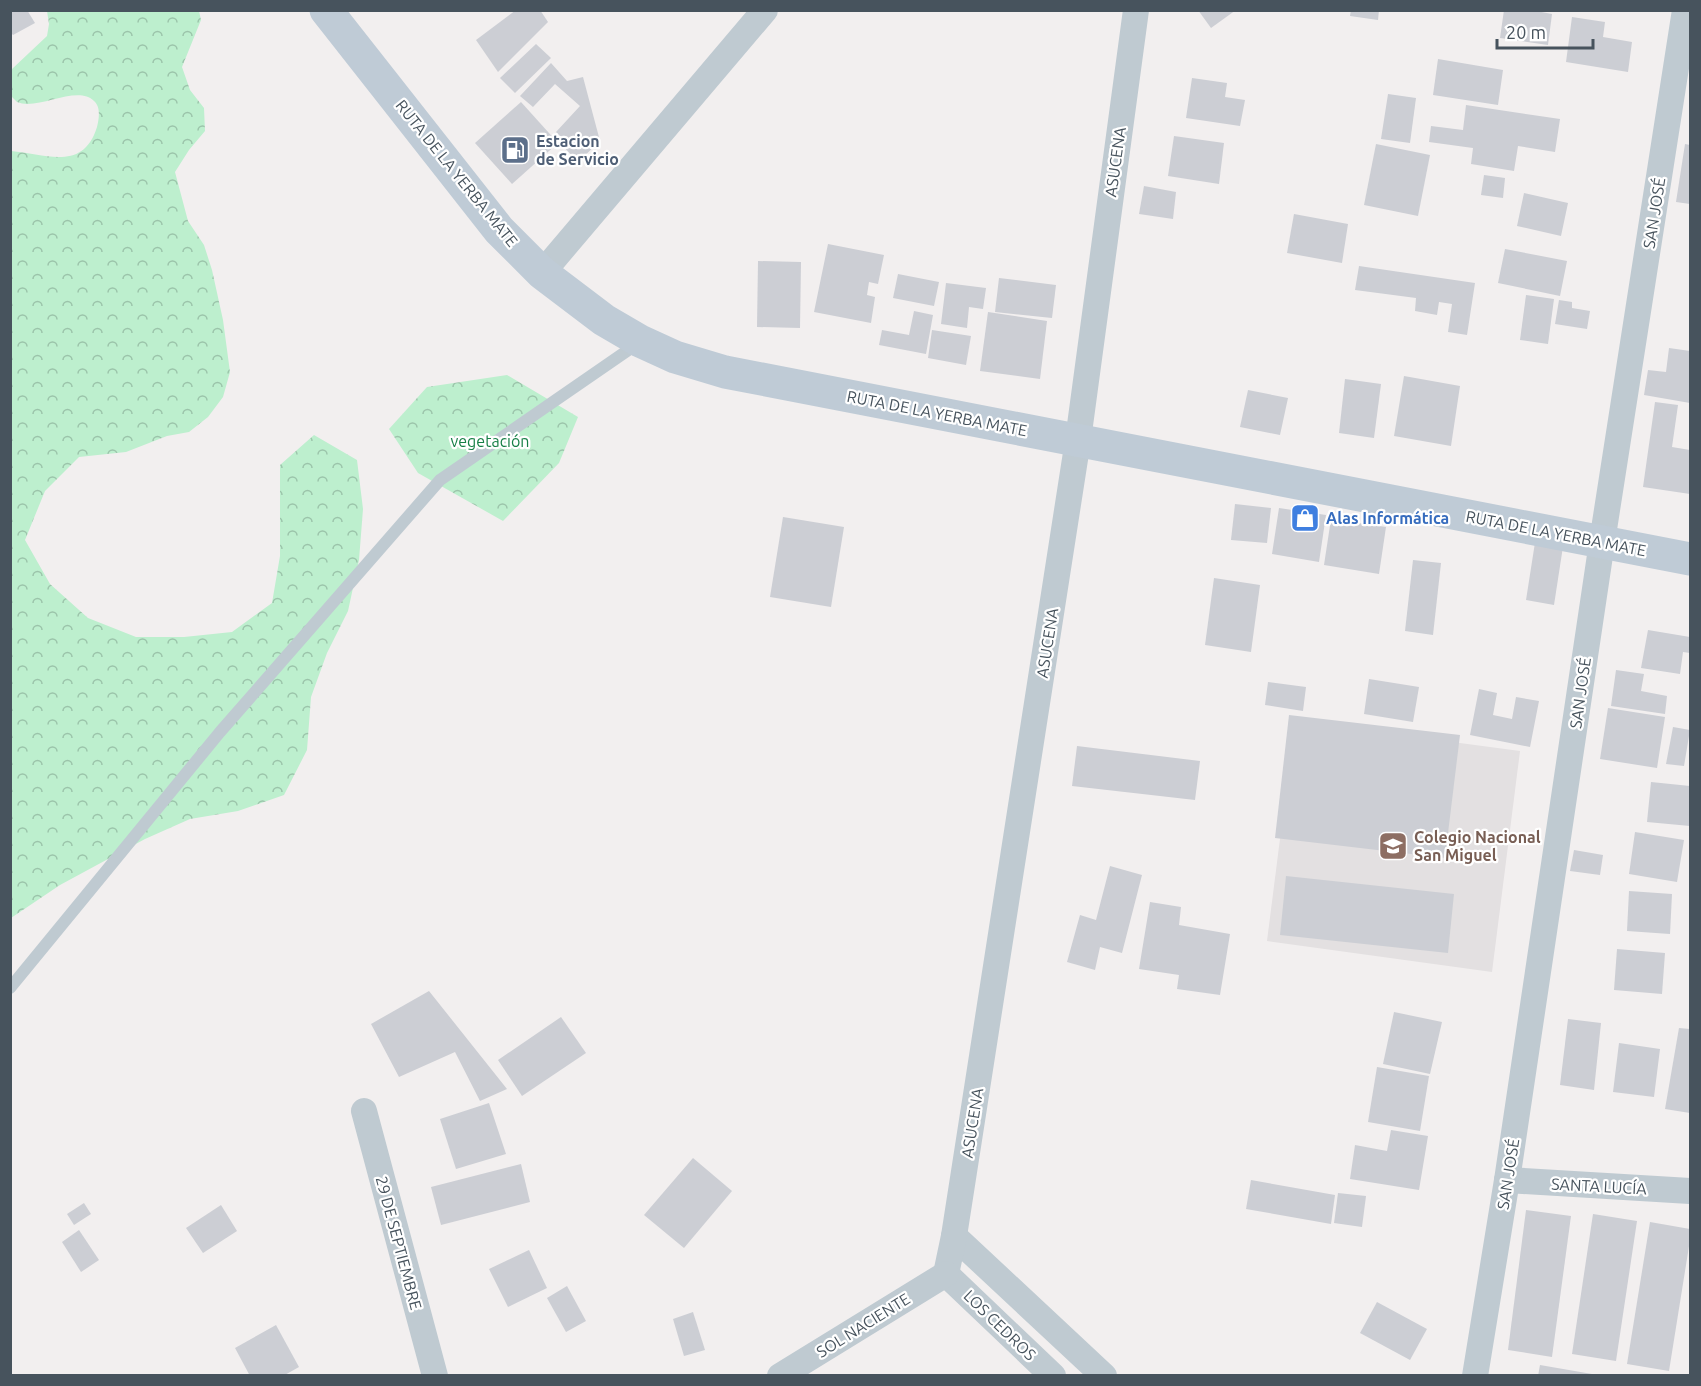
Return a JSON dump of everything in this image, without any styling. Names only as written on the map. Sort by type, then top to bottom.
[{"type":"main road","name":"RUTA DE LA YERBA MATE","points":[[326,10],[499,230],[542,273],[604,320],[640,341],[675,357],[725,372],[1690,559]]},
{"type":"street","points":[[542,273],[765,10]]},
{"type":"street","name":"ASUCENA","points":[[946,1274],[954,1236],[1078,440],[1136,10]]},
{"type":"street","name":"SAN JOSÉ","points":[[1475,1376],[1507,1180],[1602,542],[1685,10]]},
{"type":"street","name":"29 DE SEPTIEMBRE","points":[[364,1111],[435,1376]]},
{"type":"street","name":"SANTA LUCÍA","points":[[1507,1180],[1690,1191]]},
{"type":"street","points":[[954,1236],[1104,1376]]},
{"type":"street","name":"SOL NACIENTE","points":[[780,1376],[946,1274]]},
{"type":"street","name":"LOS CEDROS","points":[[946,1274],[1053,1376]]},
{"type":"lane","points":[[10,988],[220,732],[440,480],[640,341]]},
{"type":"shaded area","name":"Colegio Nacional San Miguel","points":[[1295,721],[1520,751],[1492,972],[1267,941]]},
{"type":"green space","points":[[47,11],[199,11],[201,20],[182,67],[190,90],[204,108],[205,131],[175,172],[188,221],[204,245],[212,270],[223,320],[230,372],[223,397],[208,417],[189,432],[167,436],[126,452],[79,457],[45,491],[25,540],[50,584],[88,618],[136,637],[184,637],[232,632],[272,603],[280,556],[280,465],[314,435],[357,460],[363,509],[359,560],[348,611],[327,653],[311,697],[307,750],[284,795],[238,811],[190,819],[145,839],[60,885],[11,918],[11,151],[50,157],[73,155],[83,150],[91,141],[99,117],[96,104],[87,97],[68,96],[26,104],[17,102],[11,96],[12,69],[47,36],[49,24]]},
{"type":"green space","name":"vegetación","points":[[507,375],[578,417],[559,463],[503,521],[418,473],[389,429],[427,387]]},
{"type":"building","points":[[10,10],[27,10],[35,23],[13,35],[10,32]]},
{"type":"building","points":[[516,10],[540,10],[548,22],[498,72],[476,40]]},
{"type":"building","points":[[1198,10],[1236,10],[1211,28]]},
{"type":"building","points":[[1351,10],[1379,10],[1378,20],[1350,16]]},
{"type":"building","points":[[1504,10],[1531,10],[1552,14],[1548,45],[1500,38]]},
{"type":"building","points":[[1572,17],[1605,22],[1603,37],[1632,42],[1628,72],[1566,62]]},
{"type":"building","points":[[536,44],[551,58],[515,93],[500,78]]},
{"type":"building","points":[[1438,59],[1503,70],[1498,105],[1433,95]]},
{"type":"building","points":[[551,63],[567,81],[583,77],[600,141],[578,162],[562,145],[565,141],[556,132],[580,106],[555,84],[533,107],[520,96]]},
{"type":"building","points":[[1192,78],[1227,83],[1225,97],[1245,100],[1240,126],[1186,118]]},
{"type":"building","points":[[1388,94],[1416,98],[1410,143],[1381,139]]},
{"type":"building","points":[[521,102],[558,143],[512,184],[475,143]]},
{"type":"building","points":[[1466,105],[1560,119],[1555,152],[1518,146],[1514,171],[1471,164],[1473,148],[1429,142],[1431,126],[1463,130]]},
{"type":"building","points":[[1174,136],[1224,143],[1219,184],[1168,176]]},
{"type":"building","points":[[1376,144],[1430,155],[1418,216],[1364,205]]},
{"type":"building","points":[[1685,144],[1690,145],[1690,204],[1676,202]]},
{"type":"building","points":[[1484,175],[1505,178],[1503,198],[1481,195]]},
{"type":"building","points":[[1144,186],[1176,192],[1173,219],[1139,214]]},
{"type":"building","points":[[1524,193],[1568,203],[1561,236],[1517,226]]},
{"type":"building","points":[[1294,214],[1348,224],[1342,263],[1287,253]]},
{"type":"building","points":[[828,244],[884,255],[878,284],[869,282],[867,295],[875,297],[871,323],[814,312]]},
{"type":"building","points":[[1505,249],[1567,261],[1560,296],[1498,283]]},
{"type":"building","points":[[758,261],[801,262],[800,328],[757,327]]},
{"type":"building","points":[[1359,266],[1475,283],[1467,335],[1448,332],[1452,304],[1439,302],[1437,315],[1415,311],[1416,298],[1355,290]]},
{"type":"building","points":[[898,274],[939,282],[934,306],[893,298]]},
{"type":"building","points":[[999,278],[1056,285],[1052,318],[995,312]]},
{"type":"building","points":[[946,283],[986,288],[983,309],[969,307],[967,328],[941,324]]},
{"type":"building","points":[[1526,295],[1554,299],[1548,344],[1520,340]]},
{"type":"building","points":[[1559,300],[1572,302],[1572,308],[1590,311],[1587,329],[1555,324]]},
{"type":"building","points":[[914,311],[933,315],[926,354],[879,345],[882,330],[909,335]]},
{"type":"building","points":[[988,312],[1047,321],[1040,379],[980,371]]},
{"type":"building","points":[[932,330],[971,336],[966,365],[928,358]]},
{"type":"building","points":[[1669,348],[1690,351],[1690,403],[1644,395],[1648,370],[1666,372]]},
{"type":"building","points":[[1404,376],[1460,386],[1451,446],[1394,436]]},
{"type":"building","points":[[1345,379],[1381,384],[1374,438],[1339,433]]},
{"type":"building","points":[[1248,390],[1288,398],[1280,435],[1240,427]]},
{"type":"building","points":[[1655,402],[1678,405],[1672,447],[1690,450],[1690,494],[1643,487]]},
{"type":"building","points":[[1235,504],[1271,508],[1267,543],[1231,540]]},
{"type":"building","points":[[1279,508],[1326,515],[1319,562],[1272,554]]},
{"type":"building","points":[[783,517],[844,527],[831,607],[770,597]]},
{"type":"building","points":[[1331,519],[1386,527],[1379,574],[1324,565]]},
{"type":"building","points":[[1536,536],[1564,540],[1554,605],[1526,600]]},
{"type":"building","points":[[1413,560],[1441,563],[1433,635],[1405,631]]},
{"type":"building","points":[[1214,578],[1260,585],[1251,652],[1205,645]]},
{"type":"building","points":[[1648,630],[1690,637],[1690,653],[1683,652],[1680,674],[1641,668]]},
{"type":"building","points":[[1616,670],[1644,674],[1641,691],[1667,696],[1665,714],[1611,706]]},
{"type":"building","points":[[1369,679],[1419,687],[1413,722],[1364,714]]},
{"type":"building","points":[[1268,682],[1306,687],[1303,711],[1265,705]]},
{"type":"building","points":[[1479,689],[1497,693],[1493,715],[1512,719],[1516,697],[1539,701],[1530,747],[1470,735]]},
{"type":"building","points":[[1608,708],[1665,717],[1657,768],[1600,759]]},
{"type":"building","points":[[1289,715],[1460,735],[1445,858],[1275,838]]},
{"type":"building","points":[[1673,727],[1690,730],[1684,766],[1666,764]]},
{"type":"building","points":[[1077,746],[1200,761],[1195,800],[1072,786]]},
{"type":"building","points":[[1651,782],[1690,786],[1690,826],[1647,822]]},
{"type":"building","points":[[1635,832],[1684,840],[1677,882],[1629,874]]},
{"type":"building","points":[[1574,850],[1603,855],[1600,875],[1570,871]]},
{"type":"building","points":[[1110,866],[1142,875],[1122,953],[1100,947],[1095,970],[1067,962],[1080,915],[1096,920]]},
{"type":"building","points":[[1286,876],[1454,894],[1448,953],[1280,935]]},
{"type":"building","points":[[1629,891],[1672,894],[1670,934],[1627,931]]},
{"type":"building","points":[[1150,902],[1181,907],[1179,925],[1230,934],[1220,995],[1177,989],[1179,975],[1139,969]]},
{"type":"building","points":[[1617,949],[1665,953],[1662,994],[1614,990]]},
{"type":"building","points":[[429,991],[507,1089],[480,1101],[455,1052],[399,1077],[371,1024]]},
{"type":"building","points":[[1394,1012],[1442,1022],[1430,1074],[1383,1064]]},
{"type":"building","points":[[561,1017],[586,1053],[522,1096],[498,1060]]},
{"type":"building","points":[[1568,1019],[1601,1023],[1594,1090],[1560,1085]]},
{"type":"building","points":[[1679,1028],[1690,1029],[1690,1113],[1665,1109]]},
{"type":"building","points":[[1619,1043],[1660,1049],[1654,1097],[1613,1092]]},
{"type":"building","points":[[1377,1067],[1429,1076],[1420,1131],[1368,1122]]},
{"type":"building","points":[[489,1103],[506,1154],[456,1169],[440,1119]]},
{"type":"building","points":[[1391,1130],[1428,1136],[1419,1190],[1350,1179],[1355,1145],[1387,1151]]},
{"type":"building","points":[[693,1158],[732,1191],[684,1248],[644,1215]]},
{"type":"building","points":[[521,1164],[530,1202],[441,1225],[431,1187]]},
{"type":"building","points":[[1251,1180],[1335,1195],[1331,1224],[1246,1209]]},
{"type":"building","points":[[1338,1193],[1366,1196],[1362,1227],[1334,1223]]},
{"type":"building","points":[[84,1203],[91,1214],[74,1225],[67,1214]]},
{"type":"building","points":[[221,1205],[237,1231],[203,1253],[186,1228]]},
{"type":"building","points":[[1526,1210],[1571,1216],[1552,1357],[1508,1350]]},
{"type":"building","points":[[1593,1214],[1637,1221],[1616,1361],[1572,1354]]},
{"type":"building","points":[[1650,1222],[1690,1229],[1669,1371],[1627,1364]]},
{"type":"building","points":[[79,1230],[99,1260],[81,1272],[62,1242]]},
{"type":"building","points":[[529,1250],[547,1288],[508,1307],[489,1269]]},
{"type":"building","points":[[567,1286],[586,1321],[566,1332],[547,1298]]},
{"type":"building","points":[[1377,1302],[1427,1329],[1410,1360],[1360,1333]]},
{"type":"building","points":[[693,1312],[705,1350],[684,1356],[673,1319]]},
{"type":"building","points":[[276,1325],[299,1367],[283,1376],[250,1376],[235,1348]]},
{"type":"building","points":[[1540,1365],[1592,1374],[1591,1376],[1538,1376]]},
{"type":"place","name":"Estacion de Servicio","points":[[515,150]]},
{"type":"place","name":"Alas Informática","points":[[1305,518]]},
{"type":"place","name":"Colegio Nacional San Miguel","points":[[1393,846]]}]
